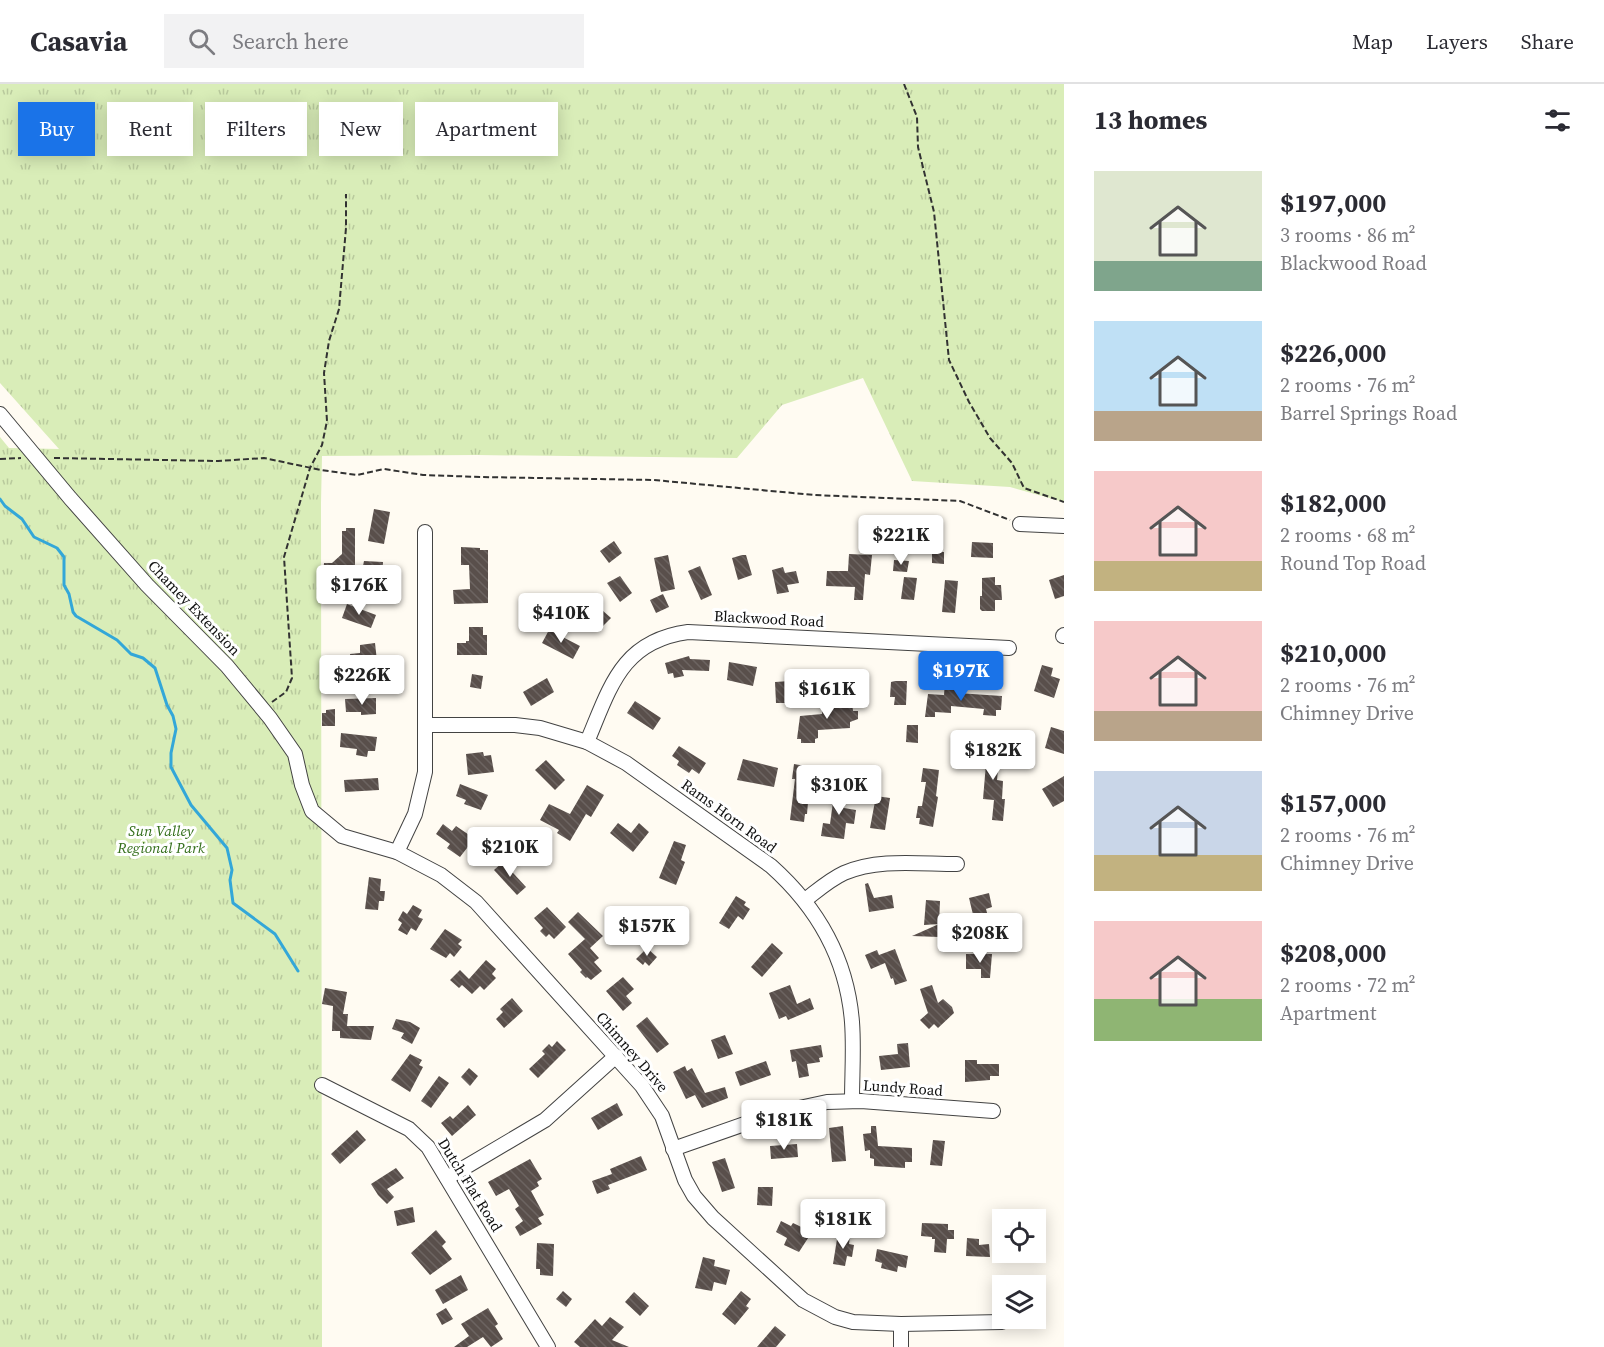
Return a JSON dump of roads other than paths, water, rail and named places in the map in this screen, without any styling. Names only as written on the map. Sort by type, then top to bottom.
[{"type":"street","name":"Chamey Extension","points":[[0,414],[147,585],[227,666],[262,709],[295,754],[302,785],[312,811],[342,836]]},
{"type":"street","points":[[1020,524],[1064,526]]},
{"type":"street","points":[[397,852],[415,814],[425,772],[425,532]]},
{"type":"street","name":"Blackwood Road","points":[[587,742],[612,681],[620,668],[643,646],[674,634],[688,632],[1009,648]]},
{"type":"street","name":"Rams Horn Road","points":[[425,725],[515,725],[540,728],[587,742],[626,763],[771,866],[805,900],[824,928],[835,951],[849,997],[852,1022],[852,1101]]},
{"type":"street","name":"Chimney Drive","points":[[342,836],[397,852],[441,875],[476,903],[616,1056],[653,1100],[662,1116],[685,1180],[704,1210],[803,1299],[836,1317],[854,1322],[901,1324],[992,1322]]},
{"type":"street","points":[[805,900],[830,881],[860,867],[888,864],[957,864]]},
{"type":"street","points":[[447,1178],[545,1119],[616,1056]]},
{"type":"street","name":"Dutch Flat Road","points":[[322,1085],[414,1133],[428,1147],[548,1347]]},
{"type":"street","name":"Lundy Road","points":[[674,1149],[800,1106],[852,1101],[993,1112]]},
{"type":"street","points":[[901,1324],[901,1347]]},
{"type":"waterway","points":[[0,499],[5,506],[22,519],[34,537],[57,548],[64,557],[64,585],[76,616],[117,640],[131,654],[143,658],[155,668],[176,729],[171,753],[171,767],[191,805],[227,848],[232,870],[230,880],[233,903],[275,934],[298,971]]},
{"type":"park label","name":"Sun Valley Regional Park","points":[[161,840]]}]
